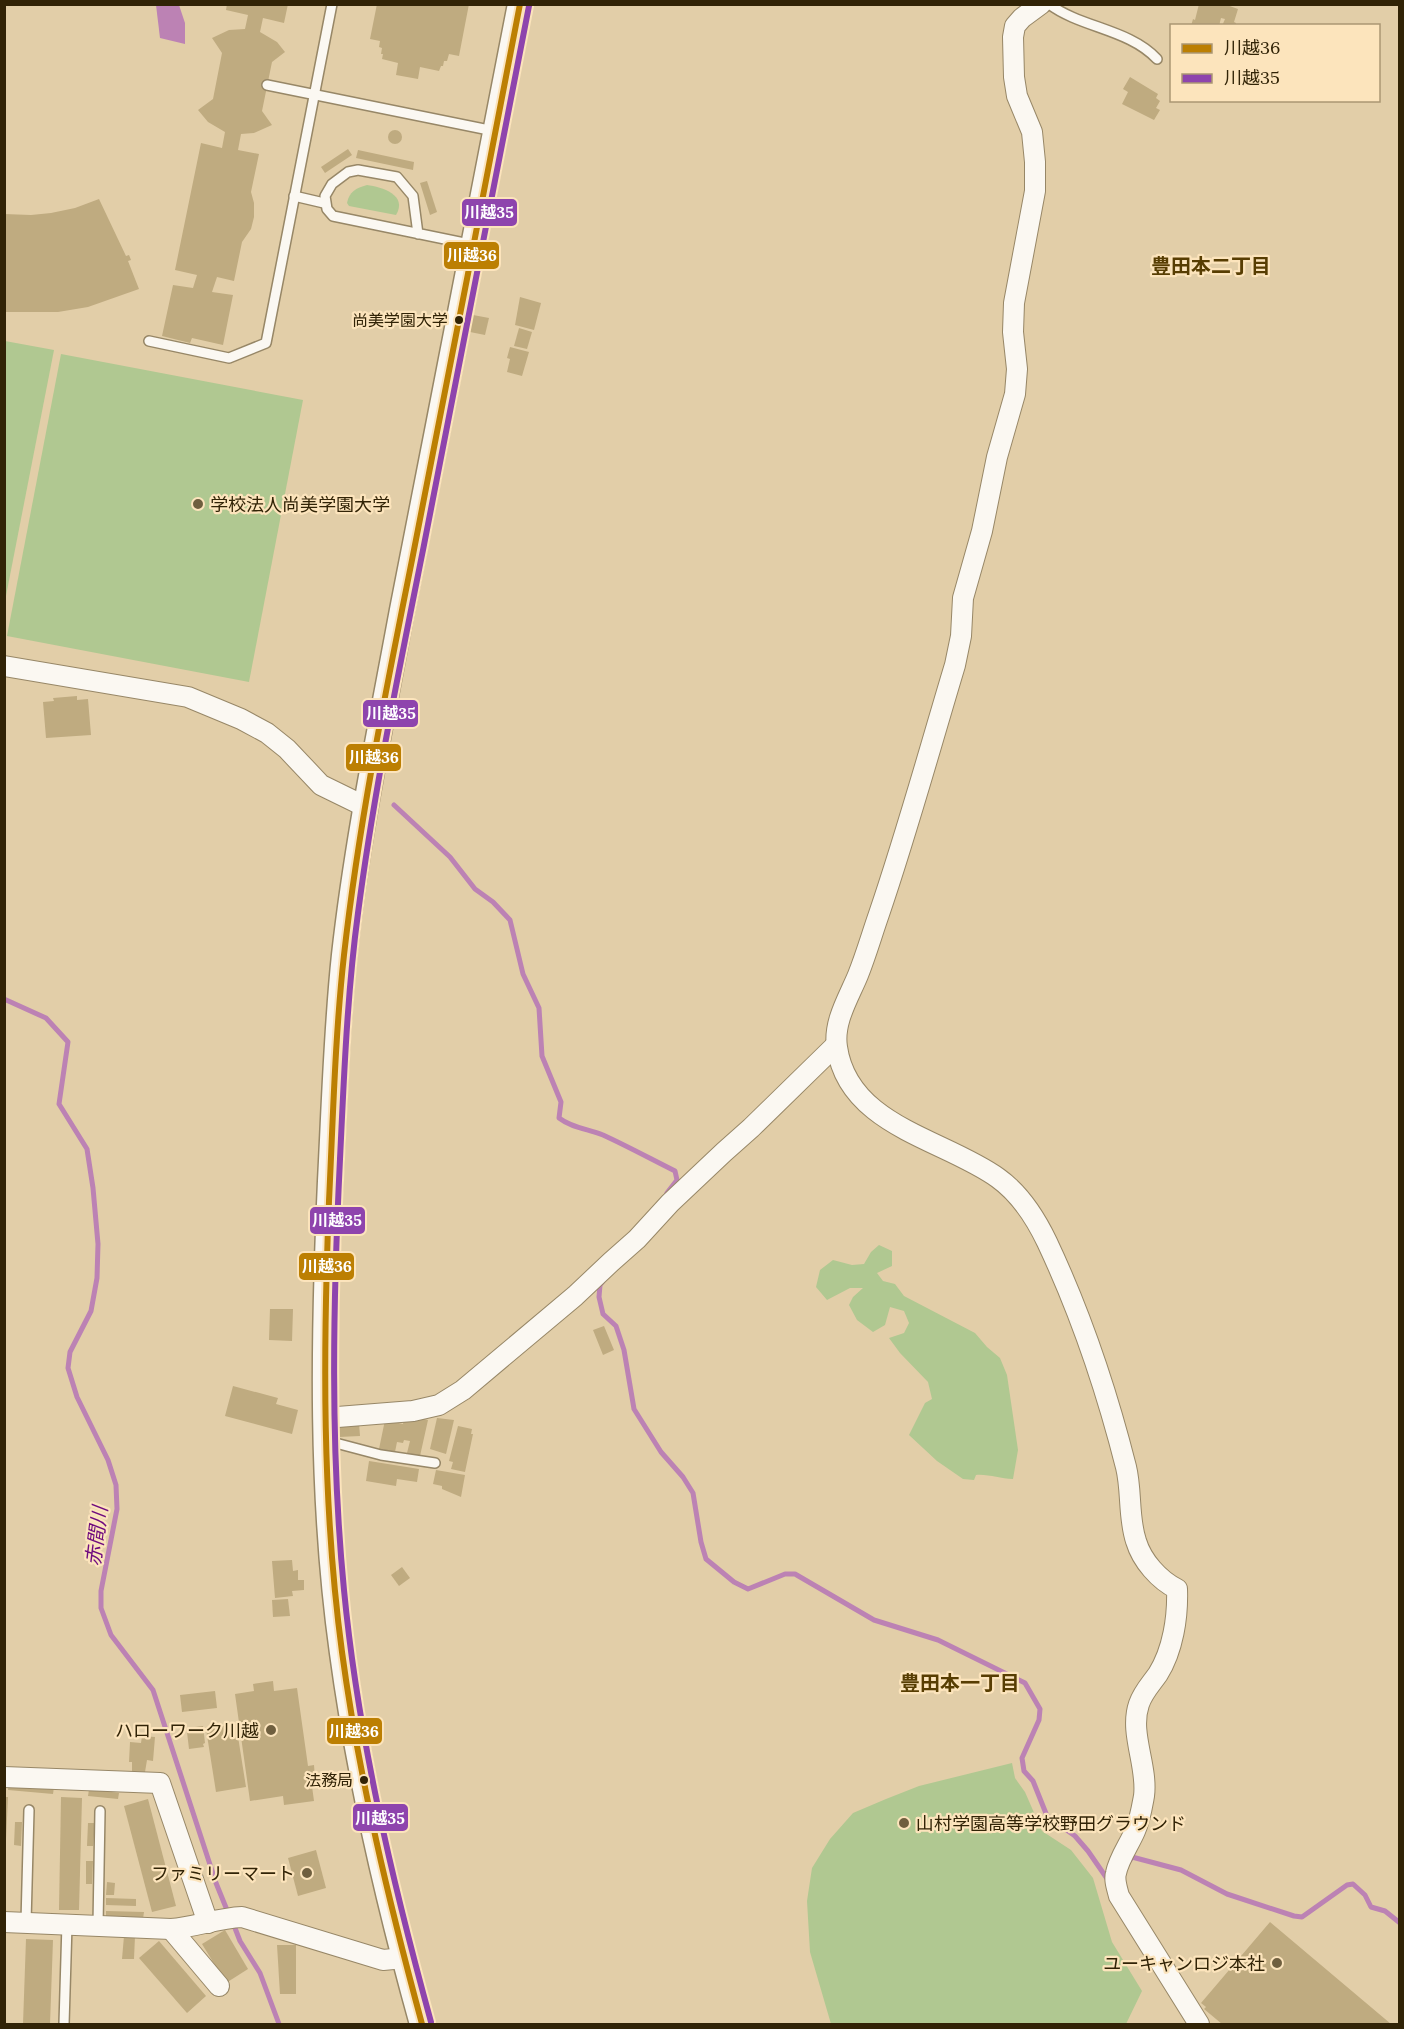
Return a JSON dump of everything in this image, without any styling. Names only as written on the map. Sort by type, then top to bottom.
[{"type":"street","points":[[422,2025],[367,1803],[342,1650],[331,1542],[325,1429],[327,1264],[339,1027],[350,907],[366,807],[414,550],[520,4]]},
{"type":"street","points":[[1041,4],[1015,26],[1013,37],[1017,96],[1032,132],[1035,162],[1035,191],[1014,303],[1016,394],[997,457],[982,531],[963,598],[961,636],[955,665],[901,850],[858,975],[845,1005],[836,1033],[836,1045],[839,1059],[850,1083],[864,1101],[885,1118],[999,1178],[1018,1196],[1046,1239],[1094,1359],[1128,1476],[1131,1519],[1136,1542],[1157,1576],[1177,1589],[1175,1622],[1168,1652],[1157,1676],[1146,1688],[1138,1707],[1137,1732],[1142,1759],[1144,1792],[1138,1824],[1118,1865],[1115,1882],[1119,1896],[1199,2025]]},
{"type":"street","points":[[4,666],[188,697],[241,719],[267,733],[287,749],[321,785],[366,807]]},
{"type":"street","points":[[325,1429],[439,1405],[463,1390],[575,1296],[637,1239],[670,1203],[836,1045]]},
{"type":"street","points":[[4,1777],[160,1783],[224,1919]]},
{"type":"street","points":[[4,1922],[171,1929],[224,1919],[383,1960],[404,1958]]},
{"type":"street","points":[[171,1929],[219,1986]]},
{"type":"lane","points":[[149,341],[229,358],[266,343],[332,4]]},
{"type":"lane","points":[[1049,4],[1060,12],[1123,37],[1149,50],[1157,58]]},
{"type":"lane","points":[[267,85],[496,132]]},
{"type":"lane","points":[[324,203],[332,184],[348,172],[358,170],[397,177],[413,196],[418,234]]},
{"type":"lane","points":[[294,196],[324,203],[333,216],[474,245]]},
{"type":"lane","points":[[325,1429],[381,1455],[435,1463]]},
{"type":"lane","points":[[26,1922],[29,1810]]},
{"type":"lane","points":[[98,1925],[100,1811]]},
{"type":"lane","points":[[64,2024],[67,1924]]},
{"type":"green space","points":[[367,185],[386,190],[396,197],[399,208],[396,215],[349,206],[347,203],[351,193]]},
{"type":"green space","points":[[4,341],[54,350],[5,601]]},
{"type":"green space","points":[[61,354],[303,400],[249,682],[7,636]]},
{"type":"green space","points":[[879,1245],[892,1251],[892,1266],[877,1273],[883,1281],[895,1284],[904,1296],[975,1333],[1000,1358],[1007,1375],[1018,1450],[1013,1479],[976,1475],[974,1480],[963,1479],[937,1461],[909,1435],[925,1403],[932,1399],[928,1382],[889,1338],[904,1333],[909,1323],[904,1311],[890,1307],[885,1325],[873,1332],[857,1320],[849,1305],[853,1297],[863,1288],[850,1288],[827,1300],[816,1287],[820,1270],[833,1260],[852,1265],[864,1264],[871,1252]]},
{"type":"green space","name":"山村学園高等学校野田グラウンド","points":[[1012,1763],[1015,1778],[1025,1792],[1042,1831],[1071,1850],[1093,1878],[1112,1942],[1142,1991],[1126,2024],[831,2024],[810,1952],[807,1901],[812,1868],[830,1839],[853,1813],[886,1799],[919,1786]]},
{"type":"shaded area","points":[[156,5],[179,5],[185,23],[185,44],[160,38]]},
{"type":"building","points":[[227,4],[288,4],[284,23],[263,18],[260,32],[277,42],[285,52],[272,62],[262,111],[272,125],[254,133],[241,134],[238,150],[259,154],[251,192],[254,217],[251,229],[242,242],[234,281],[217,277],[212,292],[233,295],[223,345],[192,338],[190,343],[162,336],[173,285],[193,288],[197,275],[175,270],[201,143],[222,148],[225,132],[208,122],[198,110],[213,99],[222,53],[212,38],[229,30],[245,29],[248,15],[226,10]]},
{"type":"building","points":[[377,4],[469,4],[459,56],[449,54],[447,61],[444,61],[439,71],[420,67],[418,79],[396,75],[398,63],[382,59],[380,41],[370,39]]},
{"type":"building","points":[[1199,4],[1224,4],[1238,9],[1234,22],[1236,24],[1223,24],[1225,19],[1221,18],[1220,24],[1192,24],[1193,19],[1195,20]]},
{"type":"building","points":[[1130,77],[1158,94],[1156,98],[1160,101],[1156,108],[1160,110],[1154,120],[1122,104],[1128,92],[1123,89]]},
{"type":"building","points":[[392,130],[398,130],[402,137],[398,144],[392,144],[388,140],[388,134]]},
{"type":"building","points":[[348,149],[352,155],[325,173],[321,167]]},
{"type":"building","points":[[358,150],[414,162],[413,170],[356,158]]},
{"type":"building","points":[[427,181],[437,212],[430,215],[420,183]]},
{"type":"building","points":[[99,199],[126,256],[129,255],[131,260],[128,261],[139,289],[88,307],[58,312],[4,312],[4,214],[51,213],[75,208]]},
{"type":"building","points":[[520,297],[541,303],[534,330],[515,325]]},
{"type":"building","points":[[473,315],[489,318],[485,335],[470,332]]},
{"type":"building","points":[[519,328],[532,332],[527,349],[514,346]]},
{"type":"building","points":[[510,347],[529,352],[522,376],[507,372]]},
{"type":"building","points":[[77,696],[77,700],[88,699],[91,735],[46,738],[43,702],[54,701],[53,698]]},
{"type":"building","points":[[270,1309],[293,1309],[292,1341],[269,1340]]},
{"type":"building","points":[[604,1326],[614,1350],[603,1355],[593,1330]]},
{"type":"building","points":[[233,1386],[278,1398],[276,1404],[298,1410],[292,1434],[225,1416]]},
{"type":"building","points":[[420,1418],[428,1420],[420,1456],[407,1453],[410,1441],[397,1442],[395,1452],[379,1449],[385,1420],[403,1424],[404,1419],[413,1421]]},
{"type":"building","points":[[437,1418],[454,1420],[446,1454],[430,1449]]},
{"type":"building","points":[[359,1423],[360,1436],[339,1437],[338,1424]]},
{"type":"building","points":[[458,1426],[472,1429],[471,1434],[473,1434],[465,1472],[451,1469],[453,1462],[449,1461]]},
{"type":"building","points":[[369,1461],[419,1469],[417,1482],[397,1479],[396,1486],[366,1481]]},
{"type":"building","points":[[436,1470],[465,1475],[461,1497],[442,1489],[442,1486],[433,1484]]},
{"type":"building","points":[[292,1560],[293,1571],[298,1570],[298,1580],[304,1580],[304,1590],[292,1591],[293,1596],[275,1598],[272,1561]]},
{"type":"building","points":[[402,1567],[410,1578],[399,1586],[391,1575]]},
{"type":"building","points":[[288,1599],[290,1616],[273,1617],[272,1600]]},
{"type":"building","name":"ハローワーク川越","points":[[273,1681],[274,1691],[297,1688],[308,1766],[314,1765],[315,1778],[311,1779],[314,1801],[284,1805],[283,1796],[250,1801],[235,1694],[254,1691],[253,1684]]},
{"type":"building","points":[[215,1691],[217,1708],[182,1712],[180,1695]]},
{"type":"building","points":[[236,1724],[246,1787],[216,1792],[206,1729]]},
{"type":"building","points":[[203,1726],[204,1747],[189,1749],[187,1732],[196,1731],[195,1727]]},
{"type":"building","points":[[142,1736],[155,1737],[153,1761],[147,1760],[145,1772],[132,1771],[132,1762],[129,1762],[130,1742],[141,1743]]},
{"type":"building","points":[[9,1783],[54,1787],[53,1794],[8,1790]]},
{"type":"building","points":[[89,1789],[119,1793],[118,1799],[88,1796]]},
{"type":"building","points":[[5,1797],[8,1797],[6,1840],[5,1840]]},
{"type":"building","points":[[61,1797],[82,1798],[79,1910],[59,1910]]},
{"type":"building","points":[[148,1799],[176,1906],[152,1912],[124,1806]]},
{"type":"building","points":[[15,1822],[22,1822],[21,1846],[14,1845]]},
{"type":"building","points":[[88,1823],[95,1823],[93,1846],[87,1846]]},
{"type":"building","name":"ファミリーマート","points":[[316,1850],[326,1888],[298,1896],[288,1858]]},
{"type":"building","points":[[86,1861],[93,1861],[92,1884],[86,1884]]},
{"type":"building","points":[[107,1882],[115,1883],[114,1895],[106,1895]]},
{"type":"building","points":[[106,1898],[136,1899],[136,1906],[106,1905]]},
{"type":"building","points":[[106,1911],[144,1912],[143,1919],[106,1917]]},
{"type":"building","name":"ユーキャンロジ本社","points":[[1270,1922],[1391,2024],[1222,2024],[1204,2009],[1206,2007],[1201,2003]]},
{"type":"building","points":[[225,1930],[248,1969],[226,1983],[202,1944]]},
{"type":"building","points":[[124,1936],[135,1936],[134,1959],[122,1959]]},
{"type":"building","points":[[26,1939],[53,1940],[50,2024],[23,2024]]},
{"type":"building","points":[[159,1941],[206,1996],[187,2013],[139,1958]]},
{"type":"building","points":[[277,1945],[296,1945],[296,1994],[280,1994]]},
{"type":"waterway","points":[[394,805],[450,857],[475,889],[493,902],[510,920],[523,974],[539,1008],[542,1056],[561,1102],[559,1118],[603,1135],[675,1171],[677,1180],[667,1193]]},
{"type":"waterway","name":"赤間川","points":[[4,999],[46,1018],[68,1042],[59,1104],[87,1149],[98,1244],[97,1278],[91,1311],[70,1352],[68,1368],[77,1397],[108,1460],[116,1485],[117,1509],[101,1591],[101,1608],[111,1635],[153,1690],[216,1883],[229,1915]]},
{"type":"waterway","points":[[603,1281],[600,1285],[599,1297],[603,1314],[616,1326],[624,1350],[634,1409],[661,1452],[683,1477],[693,1493],[706,1559],[734,1582],[748,1589],[785,1574],[795,1574],[874,1620],[938,1640],[1025,1683],[1040,1709],[1039,1720],[1022,1758],[1024,1771],[1033,1781],[1047,1816],[1075,1836],[1108,1880]]},
{"type":"waterway","points":[[1130,1860],[1132,1857],[1181,1870],[1227,1894],[1302,1917],[1347,1885],[1353,1884],[1365,1895],[1371,1907],[1385,1911],[1400,1923]]},
{"type":"waterway","name":"赤間川","points":[[233,1923],[240,1941],[260,1973],[279,2024]]},
{"type":"transit line","name":"川越36","points":[[422,2024],[366,1793],[349,1699],[335,1596],[328,1484],[325,1371],[327,1258],[338,1016],[350,905],[365,806],[520,4]]},
{"type":"transit line","name":"川越35","points":[[431,2022],[378,1808],[358,1699],[344,1590],[336,1482],[334,1374],[343,1098],[354,944],[379,776],[529,6]]},
{"type":"place","name":"尚美学園大学","points":[[459,320]]},
{"type":"place","name":"学校法人尚美学園大学","points":[[198,504]]},
{"type":"place","name":"ハローワーク川越","points":[[271,1730]]},
{"type":"place","name":"法務局","points":[[364,1780]]},
{"type":"place","name":"山村学園高等学校野田グラウンド","points":[[904,1823]]},
{"type":"place","name":"ファミリーマート","points":[[307,1873]]},
{"type":"place","name":"ユーキャンロジ本社","points":[[1277,1963]]},
{"type":"district","name":"豊田本二丁目","points":[[1211,265]]},
{"type":"district","name":"豊田本一丁目","points":[[960,1682]]}]
